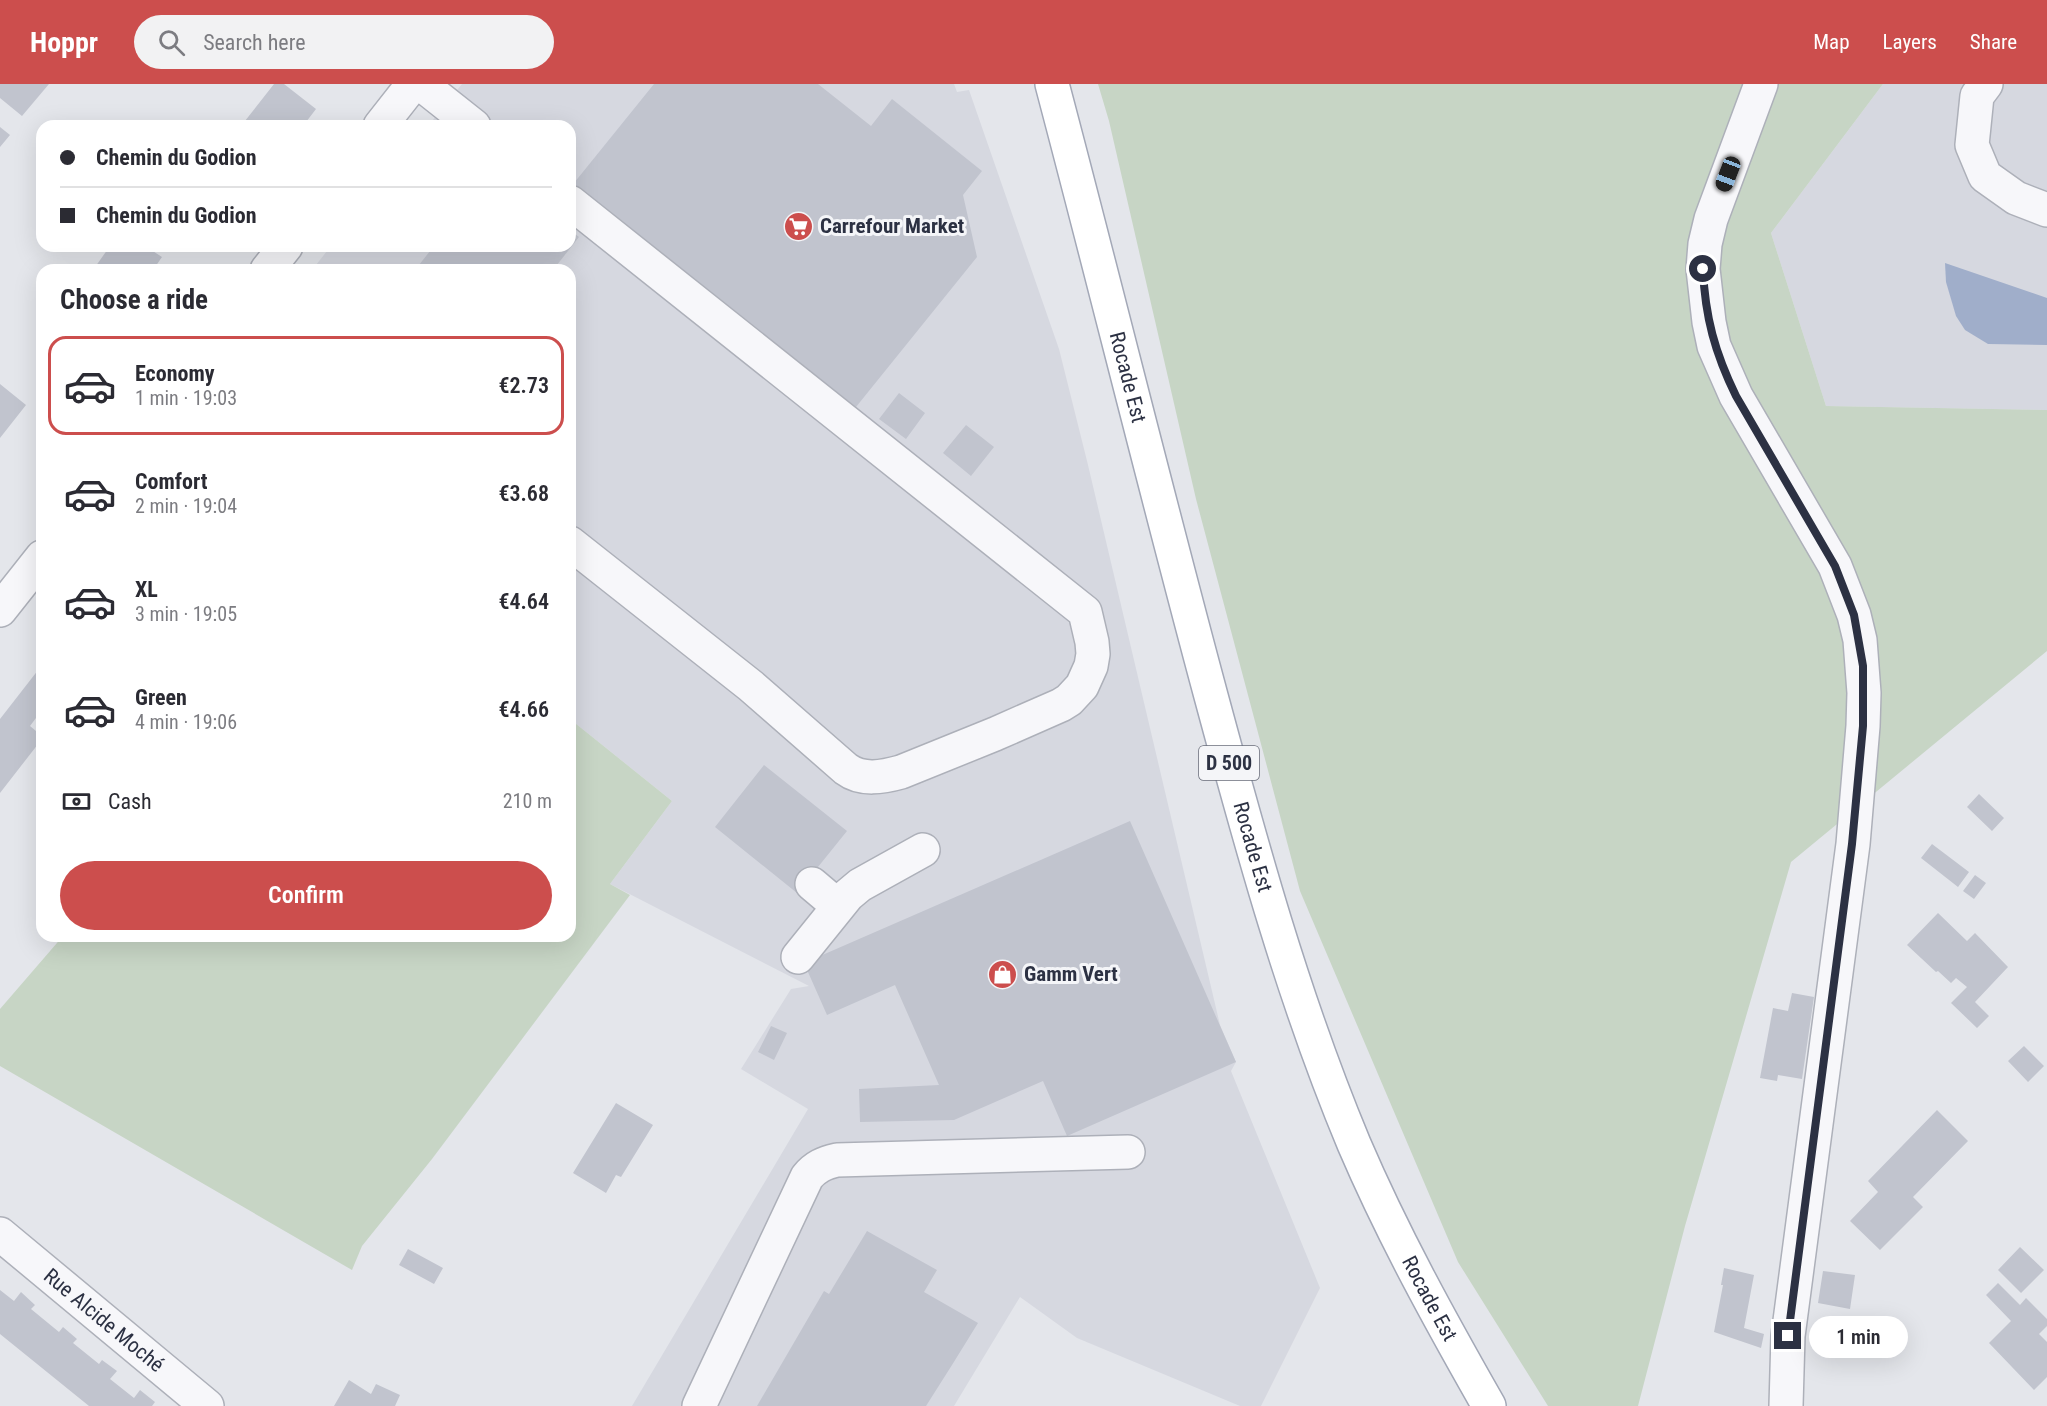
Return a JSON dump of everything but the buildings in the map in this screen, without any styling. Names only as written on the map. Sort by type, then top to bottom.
[{"type":"main road","name":"Rocade Est","points":[[1052,86],[1201,659],[1260,875],[1298,996],[1353,1140],[1388,1221],[1444,1328],[1489,1406]]},
{"type":"street","points":[[385,120],[413,84]]},
{"type":"street","points":[[421,84],[466,120]]},
{"type":"street","points":[[1761,84],[1711,219],[1705,244],[1704,278],[1708,322],[1714,346],[1736,396],[1845,587],[1860,640],[1864,693],[1852,844],[1788,1336],[1786,1406]]},
{"type":"street","points":[[1986,84],[1977,96],[1972,145],[1985,176],[2016,198],[2047,210]]},
{"type":"street","points":[[576,207],[1085,612],[1092,642],[1091,666],[1082,686],[1069,700],[1060,705],[901,772],[887,776],[859,776],[846,769],[751,686],[576,548]]},
{"type":"street","points":[[272,264],[281,252]]},
{"type":"street","points":[[0,610],[36,565]]},
{"type":"street","points":[[798,957],[838,906],[860,885],[923,850]]},
{"type":"street","points":[[813,884],[838,906]]},
{"type":"street","points":[[699,1406],[807,1177],[813,1169],[837,1160],[1128,1152]]},
{"type":"street","name":"Rue Alcide Moché","points":[[0,1233],[207,1406]]},
{"type":"shaded area","points":[[462,84],[954,84],[957,92],[969,90],[1059,349],[1220,1025],[1236,1062],[1231,1071],[1320,1288],[1261,1406],[1240,1406],[1077,1338],[1020,1297],[954,1406],[632,1406],[808,1109],[741,1069],[791,989],[809,986],[610,884],[672,801],[576,724],[576,264],[317,264],[326,252],[576,252],[576,120],[433,120]]},
{"type":"shaded area","points":[[1883,84],[2047,84],[2047,410],[1826,406],[1771,233]]},
{"type":"green space","points":[[1098,84],[1883,84],[1771,233],[1826,406],[2047,410],[2047,651],[1791,862],[1685,1226],[1638,1406],[1548,1406],[1458,1262],[1300,891],[1196,499],[1109,121]]},
{"type":"green space","points":[[576,724],[672,801],[610,884],[630,895],[432,1159],[362,1246],[352,1270],[0,1066],[0,1009],[58,942],[576,942]]},
{"type":"water","points":[[1945,263],[2047,298],[2047,345],[1988,344],[1965,330],[1956,316],[1946,282]]},
{"type":"place","name":"Carrefour Market","points":[[799,226]]},
{"type":"place","name":"Gamm Vert","points":[[1003,974]]},
{"type":"route","points":[[1703,269],[1708,322],[1723,370],[1845,587],[1860,640],[1863,666],[1863,726],[1852,844],[1788,1336]]}]
